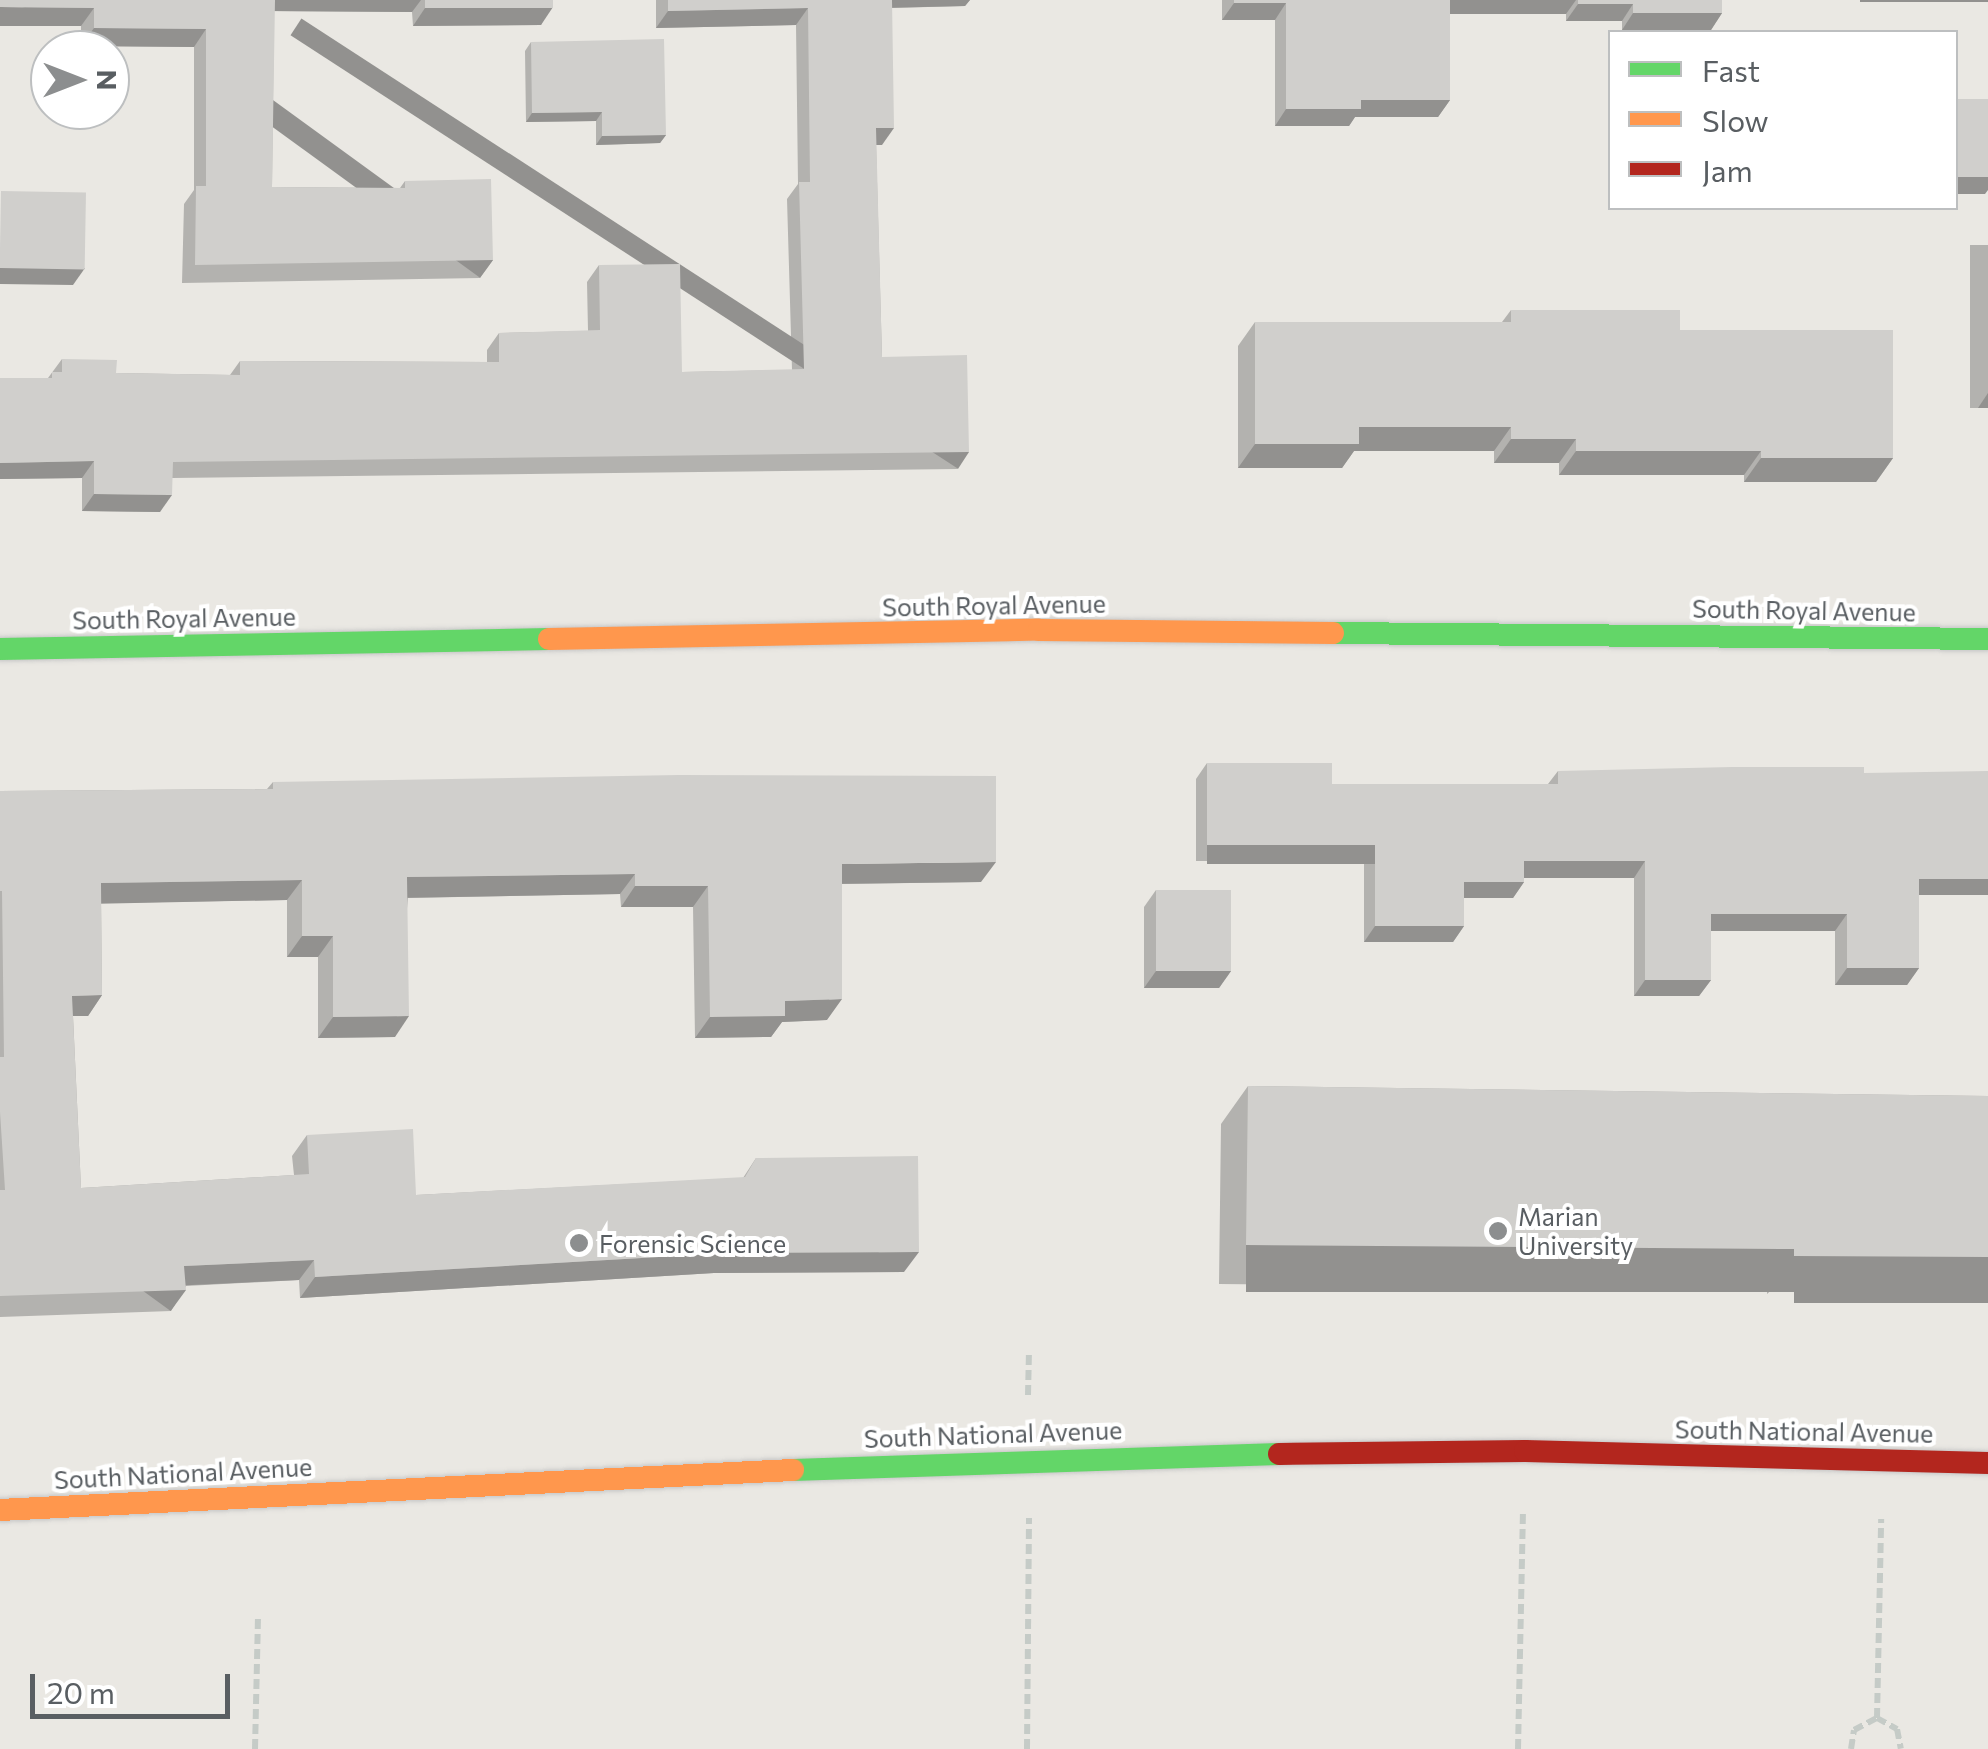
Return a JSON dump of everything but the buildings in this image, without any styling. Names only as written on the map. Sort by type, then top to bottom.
[{"type":"street","name":"South Royal Avenue","points":[[0,649],[1039,630],[1988,640]]},
{"type":"street","name":"South National Avenue","points":[[0,1510],[1028,1458],[1525,1451],[1988,1463]]},
{"type":"path","points":[[1027,1749],[1029,1352]]},
{"type":"path","points":[[1518,1749],[1525,1451]]},
{"type":"path","points":[[1878,1718],[1882,1460]]},
{"type":"path","points":[[255,1749],[258,1616]]},
{"type":"path","points":[[1851,1749],[1854,1730],[1878,1718]]},
{"type":"path","points":[[1878,1718],[1898,1729],[1901,1749]]},
{"type":"traffic: fast","points":[[1333,633],[1988,639]]},
{"type":"traffic: fast","points":[[0,649],[549,639]]},
{"type":"traffic: fast","points":[[793,1470],[1279,1454]]},
{"type":"traffic: slow","points":[[549,639],[1039,630],[1333,633]]},
{"type":"traffic: slow","points":[[0,1510],[793,1470]]},
{"type":"traffic: jam","points":[[1279,1454],[1525,1451],[1988,1463]]},
{"type":"place","name":"Marian University","points":[[1498,1231]]},
{"type":"place","name":"Forensic Science","points":[[579,1243]]}]
